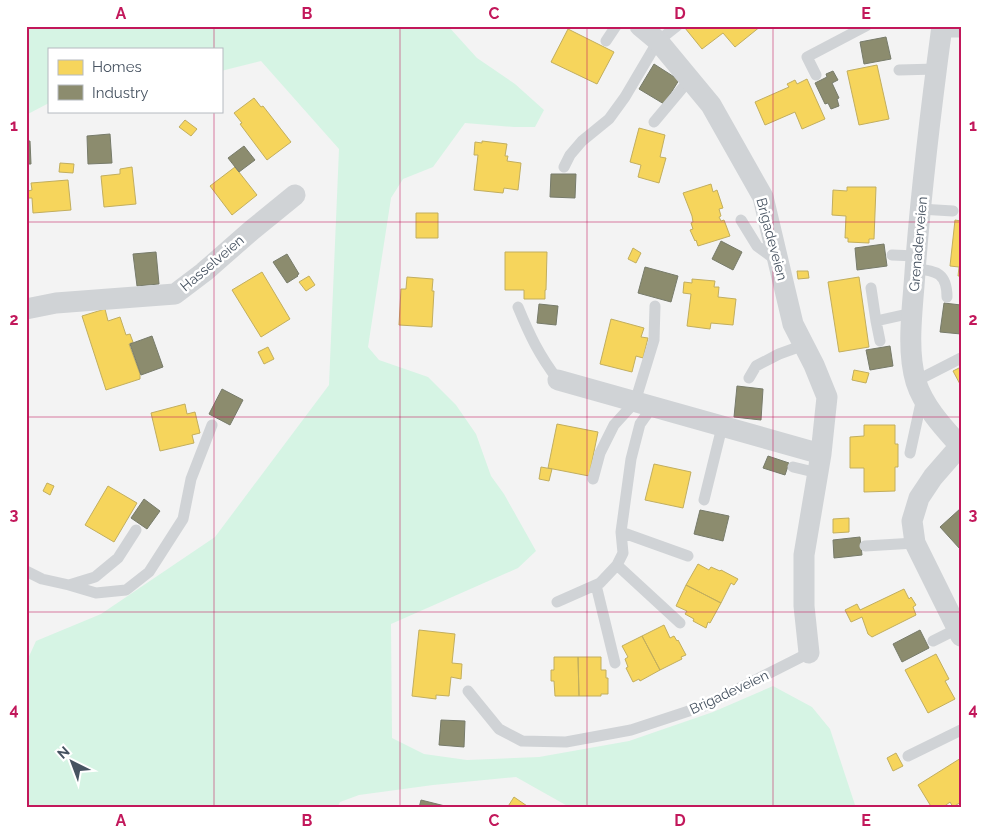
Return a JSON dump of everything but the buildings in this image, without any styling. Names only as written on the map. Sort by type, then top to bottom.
[{"type":"street","name":"Brigadeveien","points":[[640,26],[658,41],[711,105],[763,197],[793,324],[814,365],[827,397],[820,464],[804,555],[804,606],[809,653]]},
{"type":"street","name":"Grenaderveien","points":[[948,30],[936,69],[920,208],[912,313],[911,361],[919,389],[940,423],[960,447]]},
{"type":"street","name":"Hasselveien","points":[[26,309],[56,303],[174,294],[204,272],[295,195]]},
{"type":"street","points":[[558,380],[722,427],[820,464]]},
{"type":"street","points":[[959,632],[915,543],[912,521],[919,498],[933,477],[960,447]]},
{"type":"lane","points":[[606,42],[616,26]]},
{"type":"lane","points":[[564,167],[570,155],[582,141],[609,120],[658,41],[677,26]]},
{"type":"lane","points":[[816,75],[807,57],[866,26]]},
{"type":"lane","points":[[899,70],[936,69]]},
{"type":"lane","points":[[654,122],[690,79]]},
{"type":"lane","points":[[920,208],[953,211]]},
{"type":"lane","points":[[741,220],[757,246],[779,263]]},
{"type":"lane","points":[[892,255],[916,263],[941,275],[947,285],[947,298]]},
{"type":"lane","points":[[871,288],[880,341]]},
{"type":"lane","points":[[556,602],[600,583],[617,565],[623,553],[621,532],[631,459],[640,424],[654,340],[655,306]]},
{"type":"lane","points":[[518,307],[532,342],[558,380]]},
{"type":"lane","points":[[876,321],[912,313]]},
{"type":"lane","points":[[749,378],[756,366],[804,345]]},
{"type":"lane","points":[[910,453],[919,389],[961,358]]},
{"type":"lane","points":[[592,479],[600,453],[614,425],[643,405]]},
{"type":"lane","points":[[26,571],[42,579],[96,594],[126,590],[149,572],[183,519],[191,479],[212,425]]},
{"type":"lane","points":[[704,500],[722,427]]},
{"type":"lane","points":[[793,467],[820,464]]},
{"type":"lane","points":[[69,585],[95,577],[103,571],[118,558],[136,530]]},
{"type":"lane","points":[[621,532],[688,556]]},
{"type":"lane","points":[[865,546],[915,543]]},
{"type":"lane","points":[[617,565],[680,623]]},
{"type":"lane","points":[[596,585],[616,663]]},
{"type":"lane","points":[[933,641],[959,632]]},
{"type":"lane","name":"Brigadeveien","points":[[468,691],[499,729],[522,741],[566,742],[631,730],[704,706],[809,653]]},
{"type":"lane","points":[[908,756],[961,730]]},
{"type":"green space","points":[[26,26],[448,26],[477,58],[515,84],[544,110],[535,127],[465,123],[433,167],[403,179],[391,198],[368,347],[379,360],[428,377],[456,405],[476,434],[491,476],[504,494],[536,551],[518,568],[391,624],[392,738],[424,754],[467,760],[539,757],[629,741],[713,712],[773,686],[812,707],[830,729],[856,808],[571,808],[516,777],[433,785],[359,795],[340,802],[337,808],[26,808],[26,663],[36,641],[101,614],[215,537],[329,385],[339,149],[261,61],[222,71],[222,48],[48,48],[48,104],[26,115]]}]
